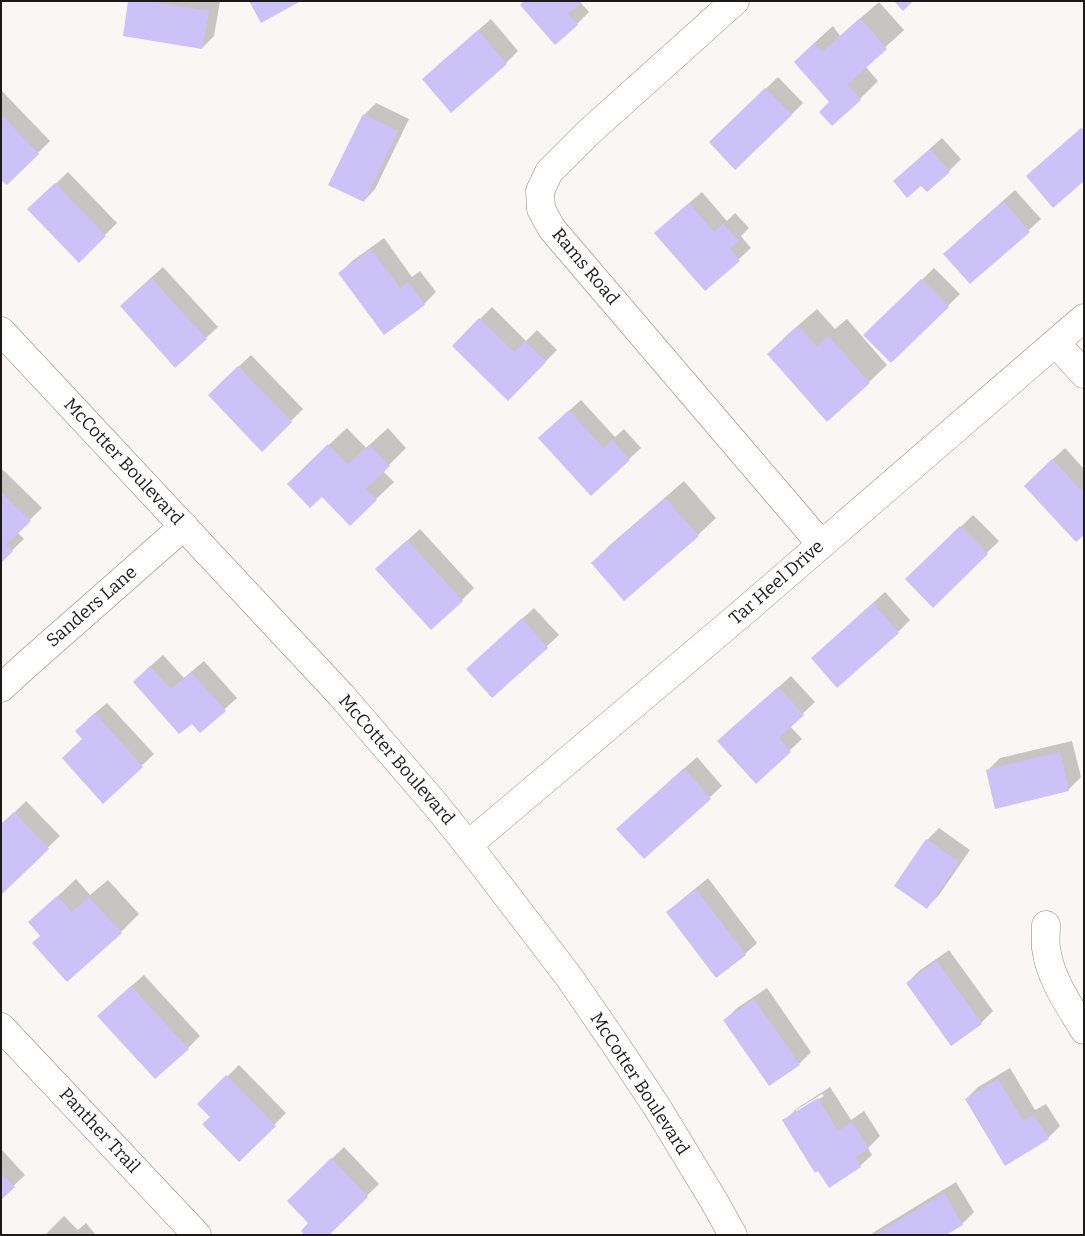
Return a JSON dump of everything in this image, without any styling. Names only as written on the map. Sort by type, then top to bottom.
[{"type":"street","name":"Rams Road","points":[[735,1],[589,132],[549,172],[540,191],[541,209],[552,229],[821,544]]},
{"type":"street","name":"Tar Heel Drive","points":[[468,845],[741,614],[1084,318]]},
{"type":"street","name":"McCotter Boulevard","points":[[1,332],[341,696],[435,804],[569,977],[657,1107],[734,1235]]},
{"type":"street","points":[[1056,343],[1084,374]]},
{"type":"street","name":"Sanders Lane","points":[[1,688],[184,526]]},
{"type":"street","points":[[1046,925],[1046,948],[1051,967],[1058,985],[1084,1030]]},
{"type":"street","name":"Panther Trail","points":[[1,1027],[196,1235]]},
{"type":"building","points":[[128,1],[147,1],[209,11],[202,49],[123,36]]},
{"type":"building","points":[[249,1],[301,1],[261,23]]},
{"type":"building","points":[[524,1],[583,1],[568,14],[578,25],[555,45],[520,5]]},
{"type":"building","points":[[894,1],[913,1],[903,11]]},
{"type":"building","points":[[860,18],[887,49],[848,84],[861,100],[832,126],[819,112],[829,102],[794,62],[814,43],[822,52]]},
{"type":"building","points":[[478,30],[507,64],[451,113],[422,79]]},
{"type":"building","points":[[765,88],[792,115],[735,170],[709,142]]},
{"type":"building","points":[[1,114],[39,154],[7,185],[1,180]]},
{"type":"building","points":[[363,114],[398,131],[364,202],[328,185]]},
{"type":"building","points":[[1081,128],[1084,130],[1084,181],[1053,208],[1026,176]]},
{"type":"building","points":[[930,149],[950,172],[927,192],[921,186],[907,198],[893,181]]},
{"type":"building","points":[[55,183],[106,236],[79,263],[27,209]]},
{"type":"building","points":[[1003,201],[1030,232],[970,284],[943,254]]},
{"type":"building","points":[[689,203],[714,232],[723,224],[738,241],[730,249],[740,261],[705,291],[654,233]]},
{"type":"building","points":[[371,249],[400,288],[408,282],[425,305],[384,335],[338,273]]},
{"type":"building","points":[[151,278],[207,339],[175,368],[120,306]]},
{"type":"building","points":[[921,279],[949,307],[891,363],[863,335]]},
{"type":"building","points":[[479,318],[514,352],[525,341],[546,362],[508,401],[452,346]]},
{"type":"building","points":[[798,326],[817,346],[828,336],[870,383],[827,422],[767,354]]},
{"type":"building","points":[[238,366],[292,422],[262,452],[208,395]]},
{"type":"building","points":[[569,410],[603,448],[612,440],[630,460],[591,496],[538,438]]},
{"type":"building","points":[[328,444],[348,465],[369,445],[390,466],[366,489],[377,500],[350,526],[322,497],[310,508],[287,484]]},
{"type":"building","points":[[1052,459],[1084,493],[1084,535],[1076,542],[1024,486]]},
{"type":"building","points":[[1,492],[31,521],[6,545],[13,551],[1,563]]},
{"type":"building","points":[[665,498],[699,536],[624,601],[591,563]]},
{"type":"building","points":[[960,526],[988,554],[933,608],[905,579]]},
{"type":"building","points":[[407,540],[463,601],[431,630],[375,569]]},
{"type":"building","points":[[873,603],[899,633],[837,688],[811,658]]},
{"type":"building","points":[[522,618],[548,648],[492,698],[466,669]]},
{"type":"building","points":[[150,666],[171,689],[191,672],[226,711],[200,733],[192,724],[179,734],[133,682]]},
{"type":"building","points":[[778,687],[804,715],[779,738],[791,752],[756,784],[717,741]]},
{"type":"building","points":[[95,713],[143,767],[103,804],[62,758],[82,739],[75,731]]},
{"type":"building","points":[[1060,752],[1069,791],[995,809],[986,770]]},
{"type":"building","points":[[684,768],[711,799],[644,859],[616,829]]},
{"type":"building","points":[[14,812],[49,849],[1,895],[1,824]]},
{"type":"building","points":[[926,839],[959,862],[927,909],[894,886]]},
{"type":"building","points":[[696,889],[746,955],[716,978],[666,912]]},
{"type":"building","points":[[57,896],[72,912],[89,897],[122,933],[67,982],[32,943],[40,936],[28,922]]},
{"type":"building","points":[[937,961],[982,1024],[951,1046],[906,983]]},
{"type":"building","points":[[131,986],[189,1049],[155,1079],[97,1016]]},
{"type":"building","points":[[754,999],[800,1065],[769,1086],[723,1020]]},
{"type":"building","points":[[226,1075],[276,1126],[239,1162],[202,1124],[210,1117],[197,1104]]},
{"type":"building","points":[[998,1079],[1023,1121],[1034,1115],[1049,1139],[1005,1166],[965,1099]]},
{"type":"building","points":[[818,1098],[838,1131],[852,1122],[869,1149],[855,1157],[861,1167],[829,1188],[818,1171],[815,1173],[782,1120]]},
{"type":"building","points":[[331,1158],[368,1197],[329,1235],[304,1235],[301,1231],[308,1223],[287,1201]]},
{"type":"building","points":[[1,1174],[15,1187],[1,1200]]},
{"type":"building","points":[[944,1193],[963,1225],[946,1235],[875,1235]]}]
